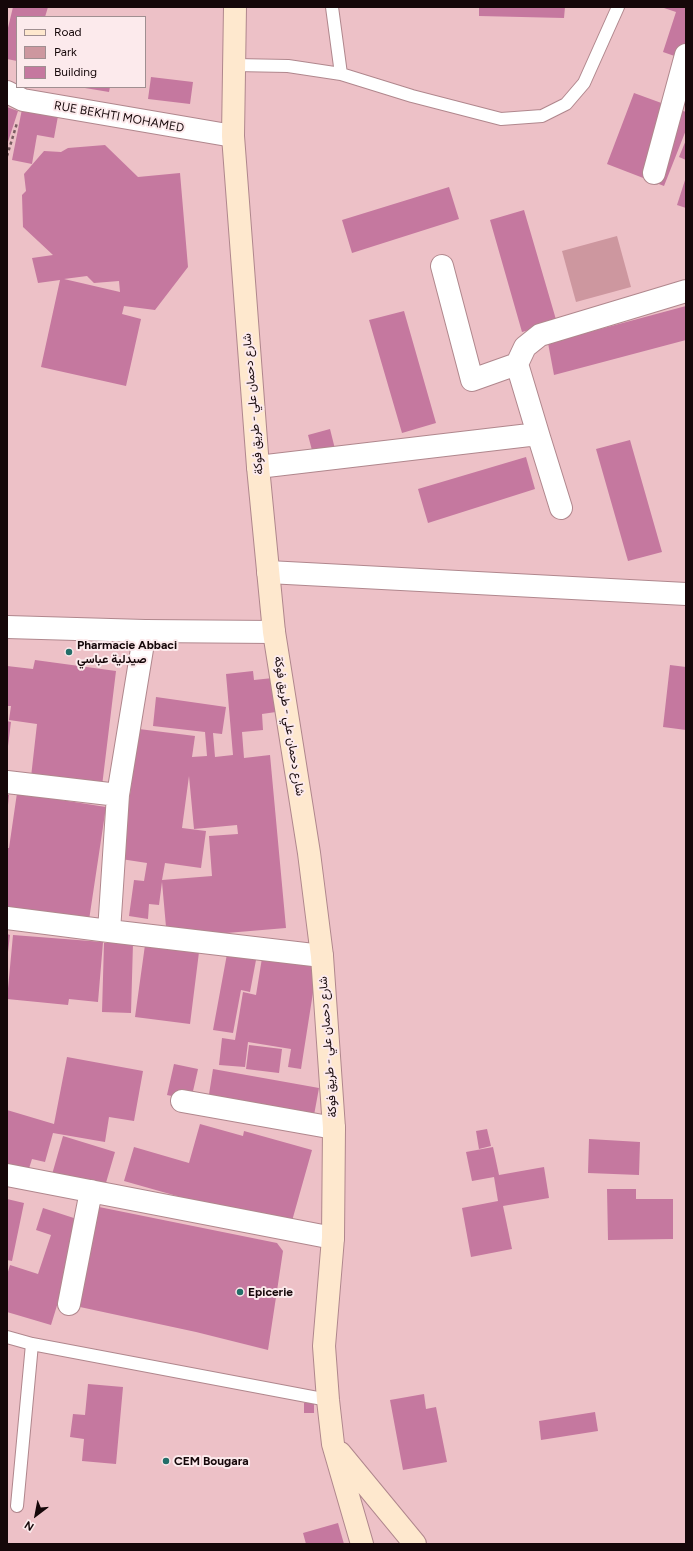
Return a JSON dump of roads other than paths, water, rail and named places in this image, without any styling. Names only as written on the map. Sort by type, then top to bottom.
[{"type":"main road","name":"شارع دحمان علي - طريق فوكة","points":[[235,7],[233,136],[258,467],[274,632],[310,853],[322,956],[334,1128],[333,1238],[324,1346],[328,1400],[333,1444],[362,1544]]},
{"type":"main road","points":[[333,1444],[414,1544]]},
{"type":"street","points":[[654,173],[686,55]]},
{"type":"street","name":"RUE BEKHTI MOHAMED","points":[[15,96],[233,136]]},
{"type":"street","points":[[442,266],[472,380],[517,364]]},
{"type":"street","points":[[561,508],[517,364],[525,347],[540,335],[686,291]]},
{"type":"street","points":[[258,467],[538,434]]},
{"type":"street","points":[[268,572],[686,594]]},
{"type":"street","points":[[7,627],[145,631],[274,632]]},
{"type":"street","points":[[108,931],[118,795],[145,631]]},
{"type":"street","points":[[7,782],[118,795]]},
{"type":"street","points":[[7,918],[322,956]]},
{"type":"street","points":[[182,1101],[334,1128]]},
{"type":"street","points":[[7,1175],[333,1238]]},
{"type":"street","points":[[69,1304],[91,1191]]},
{"type":"lane","points":[[332,7],[342,74]]},
{"type":"lane","points":[[235,65],[288,66],[342,74],[412,96],[501,119],[542,116],[566,104],[584,83],[618,7]]},
{"type":"lane","points":[[7,1337],[32,1344],[328,1400]]},
{"type":"lane","points":[[17,1506],[32,1344]]},
{"type":"place","name":"Pharmacie Abbaci صيدلية عباسي","points":[[69,652]]},
{"type":"place","name":"Epicerie","points":[[240,1292]]},
{"type":"place","name":"CEM Bougara","points":[[166,1461]]}]
